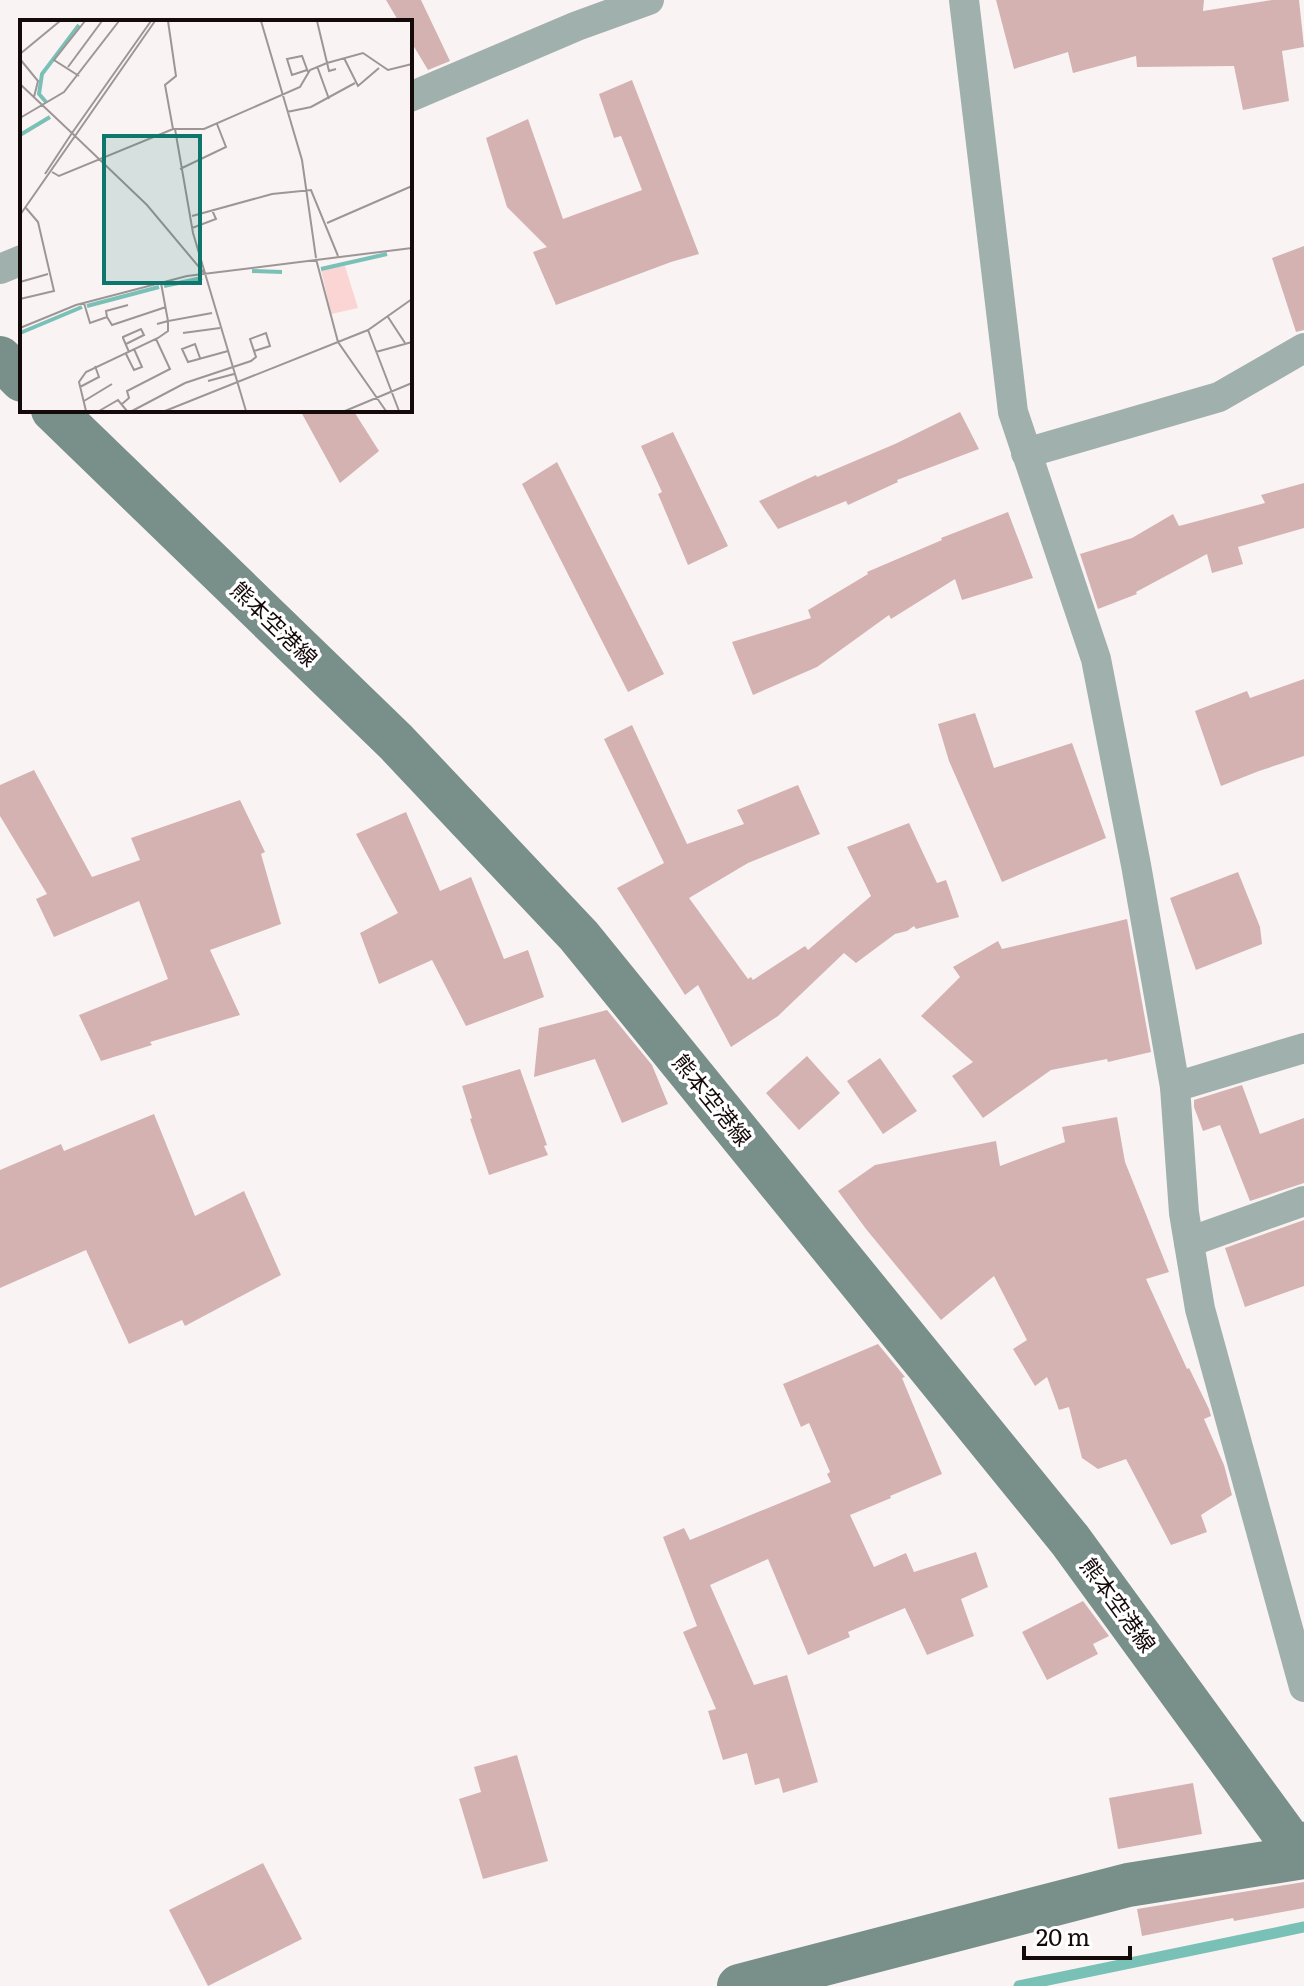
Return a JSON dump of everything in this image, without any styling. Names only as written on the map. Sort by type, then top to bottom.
[{"type":"main road","points":[[0,358],[20,378]]},
{"type":"main road","name":"熊本空港線","points":[[55,412],[396,742],[579,936],[1070,1540],[1290,1842],[1304,1844]]},
{"type":"main road","points":[[759,1983],[1128,1885],[1304,1857]]},
{"type":"street","points":[[412,96],[577,26],[649,0]]},
{"type":"street","points":[[964,0],[1013,412],[1096,659],[1175,1087],[1184,1213],[1200,1309],[1304,1687]]},
{"type":"street","points":[[0,269],[20,261]]},
{"type":"street","points":[[1026,453],[1219,397],[1304,348]]},
{"type":"street","points":[[1175,1087],[1304,1048]]},
{"type":"street","points":[[1189,1242],[1304,1201]]},
{"type":"building","points":[[386,0],[421,0],[450,61],[428,70],[412,43],[412,20],[398,20]]},
{"type":"building","points":[[996,0],[1204,0],[1203,11],[1272,0],[1299,0],[1304,47],[1282,51],[1289,101],[1243,110],[1234,66],[1137,67],[1136,56],[1073,73],[1068,52],[1014,69]]},
{"type":"building","points":[[632,80],[699,254],[556,305],[533,252],[547,247],[507,207],[486,138],[528,119],[563,219],[642,190],[621,136],[614,138],[599,94]]},
{"type":"building","points":[[1304,246],[1304,330],[1296,332],[1272,258]]},
{"type":"building","points":[[301,412],[354,412],[379,451],[340,483]]},
{"type":"building","points":[[960,412],[979,449],[897,480],[848,505],[846,501],[778,529],[759,501],[895,444]]},
{"type":"building","points":[[673,432],[728,546],[688,565],[658,494],[662,492],[641,446]]},
{"type":"building","points":[[557,462],[664,674],[628,692],[522,484]]},
{"type":"building","points":[[1304,483],[1304,528],[1238,547],[1243,564],[1212,573],[1207,554],[1137,594],[1098,609],[1080,554],[1132,538],[1173,514],[1179,526],[1265,503],[1261,495]]},
{"type":"building","points":[[1008,512],[1033,578],[962,600],[955,579],[891,619],[889,615],[817,667],[753,695],[732,642],[811,618],[808,610],[867,572]]},
{"type":"building","points":[[1304,679],[1304,756],[1221,786],[1195,711],[1247,691],[1250,698]]},
{"type":"building","points":[[975,713],[994,768],[1072,743],[1106,838],[1002,882],[949,761],[938,724]]},
{"type":"building","points":[[632,725],[687,844],[744,824],[737,810],[798,785],[820,834],[748,863],[689,898],[748,979],[751,977],[753,980],[805,946],[808,950],[871,896],[847,847],[909,823],[937,883],[946,880],[959,917],[916,929],[914,926],[895,934],[856,963],[844,953],[778,1016],[731,1047],[698,985],[685,995],[617,888],[664,863],[604,739]]},
{"type":"building","points":[[34,770],[92,877],[140,860],[131,838],[240,800],[265,852],[261,854],[281,924],[210,950],[240,1015],[150,1042],[152,1045],[101,1061],[79,1015],[168,979],[139,901],[54,937],[36,899],[47,894],[0,816],[0,785]]},
{"type":"building","points":[[406,812],[440,891],[471,877],[504,959],[528,950],[544,997],[466,1026],[432,960],[379,984],[360,933],[398,913],[356,834]]},
{"type":"building","points":[[1238,872],[1260,927],[1262,944],[1196,970],[1170,898]]},
{"type":"building","points":[[1127,919],[1151,1052],[1051,1070],[983,1118],[952,1076],[973,1062],[921,1016],[960,977],[953,967],[998,941],[1002,949]]},
{"type":"building","points":[[607,1010],[652,1065],[668,1104],[622,1123],[595,1059],[534,1077],[539,1028]]},
{"type":"building","points":[[807,1056],[840,1093],[799,1130],[766,1093]]},
{"type":"building","points":[[880,1058],[917,1111],[883,1134],[847,1081]]},
{"type":"building","points":[[520,1069],[548,1155],[489,1175],[462,1086]]},
{"type":"building","points":[[1242,1085],[1260,1134],[1304,1118],[1304,1183],[1250,1201],[1220,1125],[1203,1131],[1194,1107],[1194,1100]]},
{"type":"building","points":[[154,1114],[195,1216],[244,1191],[281,1275],[185,1326],[182,1320],[129,1344],[86,1250],[0,1288],[0,1170],[61,1144],[64,1151]]},
{"type":"building","points":[[1117,1117],[1125,1162],[1169,1272],[1146,1279],[1209,1409],[1211,1416],[1204,1419],[1224,1465],[1232,1495],[1201,1515],[1207,1532],[1171,1545],[1126,1459],[1098,1469],[1082,1458],[1069,1407],[1059,1410],[1047,1377],[1035,1386],[1013,1349],[1027,1340],[994,1276],[941,1320],[838,1191],[875,1165],[996,1141],[1000,1166],[1065,1142],[1062,1127]]},
{"type":"building","points":[[1304,1220],[1304,1286],[1245,1307],[1225,1248]]},
{"type":"building","points":[[878,1344],[905,1377],[902,1378],[942,1474],[850,1515],[874,1567],[906,1553],[914,1572],[976,1552],[988,1587],[961,1599],[974,1636],[927,1655],[905,1608],[848,1632],[850,1637],[808,1655],[768,1559],[710,1585],[754,1685],[787,1675],[818,1782],[783,1793],[779,1778],[755,1785],[747,1753],[723,1760],[708,1711],[716,1709],[683,1632],[697,1626],[663,1537],[684,1528],[690,1540],[831,1482],[827,1474],[830,1472],[809,1423],[801,1427],[783,1384]]},
{"type":"building","points":[[1083,1601],[1109,1636],[1093,1644],[1098,1654],[1047,1680],[1022,1632]]},
{"type":"building","points":[[517,1755],[548,1861],[483,1879],[459,1799],[481,1792],[474,1767]]},
{"type":"building","points":[[1193,1783],[1202,1834],[1118,1849],[1109,1798]]},
{"type":"building","points":[[263,1863],[302,1939],[208,1986],[169,1910]]},
{"type":"building","points":[[1304,1882],[1304,1908],[1142,1936],[1137,1909]]},
{"type":"waterway","points":[[1019,1986],[1304,1927]]}]
